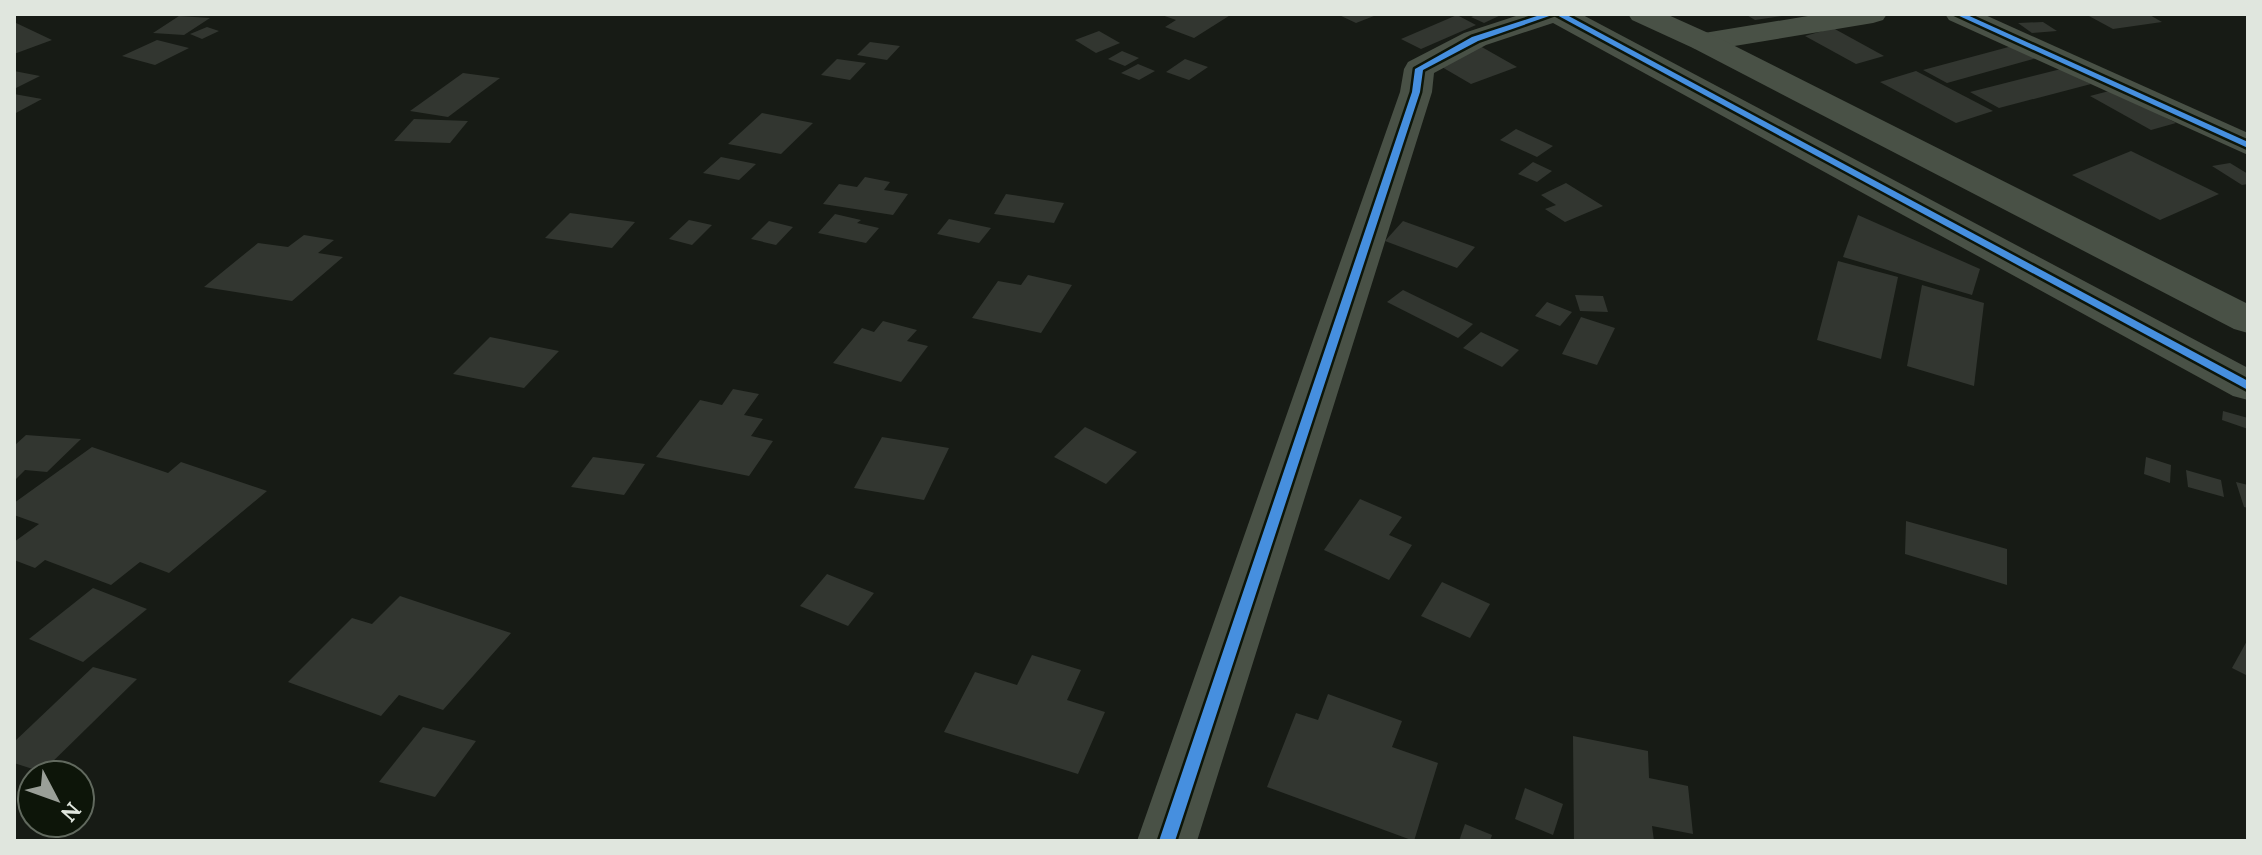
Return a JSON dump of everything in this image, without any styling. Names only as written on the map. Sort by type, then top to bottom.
[{"type":"street","points":[[1167,841],[1416,92],[1419,69],[1475,39],[1551,14]]},
{"type":"street","points":[[1559,14],[2248,386]]},
{"type":"street","points":[[1642,14],[1704,42],[2248,320]]},
{"type":"street","points":[[1704,42],[1873,14]]},
{"type":"street","points":[[1959,14],[2248,145]]},
{"type":"building","points":[[1159,14],[1232,14],[1194,38],[1165,27],[1176,20]]},
{"type":"building","points":[[1337,14],[1379,14],[1356,23]]},
{"type":"building","points":[[1503,14],[1484,23],[1471,17]]},
{"type":"building","points":[[1745,14],[1782,14],[1782,16],[1755,20]]},
{"type":"building","points":[[2148,14],[2162,22],[2113,29],[2089,16]]},
{"type":"building","points":[[1457,15],[1476,25],[1421,49],[1401,39]]},
{"type":"building","points":[[179,16],[210,18],[184,35],[153,33]]},
{"type":"building","points":[[14,22],[52,40],[14,54]]},
{"type":"building","points":[[2043,22],[2057,31],[2032,33],[2018,23]]},
{"type":"building","points":[[207,27],[219,31],[202,39],[190,34]]},
{"type":"building","points":[[1833,28],[1884,56],[1856,64],[1805,36]]},
{"type":"building","points":[[1099,31],[1120,43],[1096,53],[1075,40]]},
{"type":"building","points":[[157,40],[189,48],[155,65],[122,56]]},
{"type":"building","points":[[870,42],[900,46],[887,60],[857,55]]},
{"type":"building","points":[[2016,45],[2040,57],[1947,83],[1923,70]]},
{"type":"building","points":[[1480,46],[1517,67],[1471,84],[1435,63]]},
{"type":"building","points":[[1122,51],[1139,58],[1125,66],[1108,59]]},
{"type":"building","points":[[837,59],[866,63],[850,80],[821,75]]},
{"type":"building","points":[[1185,59],[1208,67],[1189,80],[1166,72]]},
{"type":"building","points":[[1138,64],[1155,71],[1139,80],[1121,73]]},
{"type":"building","points":[[2061,69],[2091,84],[1999,108],[1970,92]]},
{"type":"building","points":[[14,71],[40,76],[14,89]]},
{"type":"building","points":[[1916,71],[1993,111],[1956,123],[1880,82]]},
{"type":"building","points":[[463,73],[500,78],[448,117],[410,111]]},
{"type":"building","points":[[2113,90],[2176,123],[2151,130],[2090,96]]},
{"type":"building","points":[[14,94],[42,99],[14,114]]},
{"type":"building","points":[[762,113],[813,123],[781,154],[728,144]]},
{"type":"building","points":[[414,119],[468,121],[450,143],[394,141]]},
{"type":"building","points":[[1516,129],[1553,146],[1537,157],[1500,140]]},
{"type":"building","points":[[2131,151],[2219,194],[2160,220],[2072,175]]},
{"type":"building","points":[[721,157],[756,164],[739,180],[703,173]]},
{"type":"building","points":[[1533,162],[1552,171],[1537,182],[1518,174]]},
{"type":"building","points":[[2230,163],[2248,174],[2248,184],[2242,185],[2212,166]]},
{"type":"building","points":[[865,177],[890,182],[884,190],[908,194],[893,215],[823,204],[839,184],[857,187]]},
{"type":"building","points":[[1566,183],[1603,206],[1565,222],[1545,209],[1556,205],[1541,195]]},
{"type":"building","points":[[1006,194],[1064,203],[1054,223],[994,214]]},
{"type":"building","points":[[570,213],[635,222],[612,248],[545,238]]},
{"type":"building","points":[[835,214],[879,228],[866,243],[818,233]]},
{"type":"building","points":[[1858,215],[1980,269],[1972,295],[1843,257]]},
{"type":"building","points":[[949,219],[991,228],[979,243],[937,234]]},
{"type":"building","points":[[689,220],[712,225],[692,245],[669,239]]},
{"type":"building","points":[[769,221],[793,227],[776,245],[751,239]]},
{"type":"building","points":[[1403,221],[1475,247],[1457,268],[1385,241]]},
{"type":"building","points":[[304,235],[334,240],[318,253],[343,257],[292,301],[204,287],[258,243],[288,247]]},
{"type":"building","points":[[1838,261],[1898,277],[1881,359],[1817,340]]},
{"type":"building","points":[[1028,275],[1072,285],[1041,333],[972,318],[998,281],[1021,285]]},
{"type":"building","points":[[1922,285],[1984,303],[1974,386],[1907,366]]},
{"type":"building","points":[[1403,290],[1473,324],[1458,338],[1387,302]]},
{"type":"building","points":[[1575,295],[1603,296],[1608,312],[1580,311]]},
{"type":"building","points":[[1547,302],[1572,312],[1560,326],[1535,316]]},
{"type":"building","points":[[1581,317],[1615,328],[1597,365],[1562,354]]},
{"type":"building","points":[[883,321],[917,330],[907,341],[928,346],[901,382],[833,363],[862,328],[874,332]]},
{"type":"building","points":[[1481,332],[1519,350],[1502,367],[1463,348]]},
{"type":"building","points":[[490,337],[559,351],[524,388],[453,374]]},
{"type":"building","points":[[733,389],[759,394],[744,415],[763,419],[751,436],[773,441],[749,476],[656,457],[700,400],[722,405]]},
{"type":"building","points":[[2223,411],[2248,418],[2248,429],[2222,420]]},
{"type":"building","points":[[1085,427],[1137,452],[1106,484],[1054,457]]},
{"type":"building","points":[[26,435],[81,439],[47,472],[25,470],[14,481],[14,446]]},
{"type":"building","points":[[882,437],[949,448],[924,500],[854,488]]},
{"type":"building","points":[[92,447],[168,473],[181,462],[267,491],[169,573],[140,562],[111,585],[45,560],[35,568],[14,560],[14,542],[39,524],[14,515],[14,503]]},
{"type":"building","points":[[593,457],[645,464],[624,495],[571,487]]},
{"type":"building","points":[[2146,457],[2171,465],[2170,483],[2144,474]]},
{"type":"building","points":[[2186,470],[2221,480],[2224,497],[2188,487]]},
{"type":"building","points":[[2236,482],[2248,485],[2248,508],[2244,507]]},
{"type":"building","points":[[1360,499],[1402,517],[1389,535],[1412,545],[1389,580],[1324,550]]},
{"type":"building","points":[[1906,521],[2007,549],[2007,585],[1905,554]]},
{"type":"building","points":[[827,574],[874,593],[848,626],[800,606]]},
{"type":"building","points":[[1442,582],[1490,604],[1470,638],[1421,616]]},
{"type":"building","points":[[93,588],[147,609],[83,662],[29,639]]},
{"type":"building","points":[[400,596],[511,633],[443,710],[399,695],[381,716],[288,682],[352,618],[372,624]]},
{"type":"building","points":[[2248,639],[2248,676],[2232,668]]},
{"type":"building","points":[[1032,655],[1081,670],[1067,700],[1105,712],[1078,774],[944,732],[975,672],[1017,685]]},
{"type":"building","points":[[93,667],[137,679],[55,759],[16,759],[14,763],[14,742]]},
{"type":"building","points":[[1328,694],[1402,721],[1392,747],[1438,763],[1414,841],[1267,787],[1296,713],[1318,720]]},
{"type":"building","points":[[423,727],[476,741],[435,797],[379,782]]},
{"type":"building","points":[[1573,736],[1648,751],[1649,778],[1688,786],[1693,834],[1652,826],[1654,841],[1574,841]]},
{"type":"building","points":[[1525,788],[1563,804],[1553,835],[1515,819]]},
{"type":"building","points":[[1465,824],[1492,835],[1490,841],[1459,841]]},
{"type":"cycle path","points":[[1167,841],[1416,92],[1419,69],[1475,39],[1551,14]]},
{"type":"cycle path","points":[[1559,14],[2248,386]]},
{"type":"cycle path","points":[[1959,14],[2248,145]]}]
